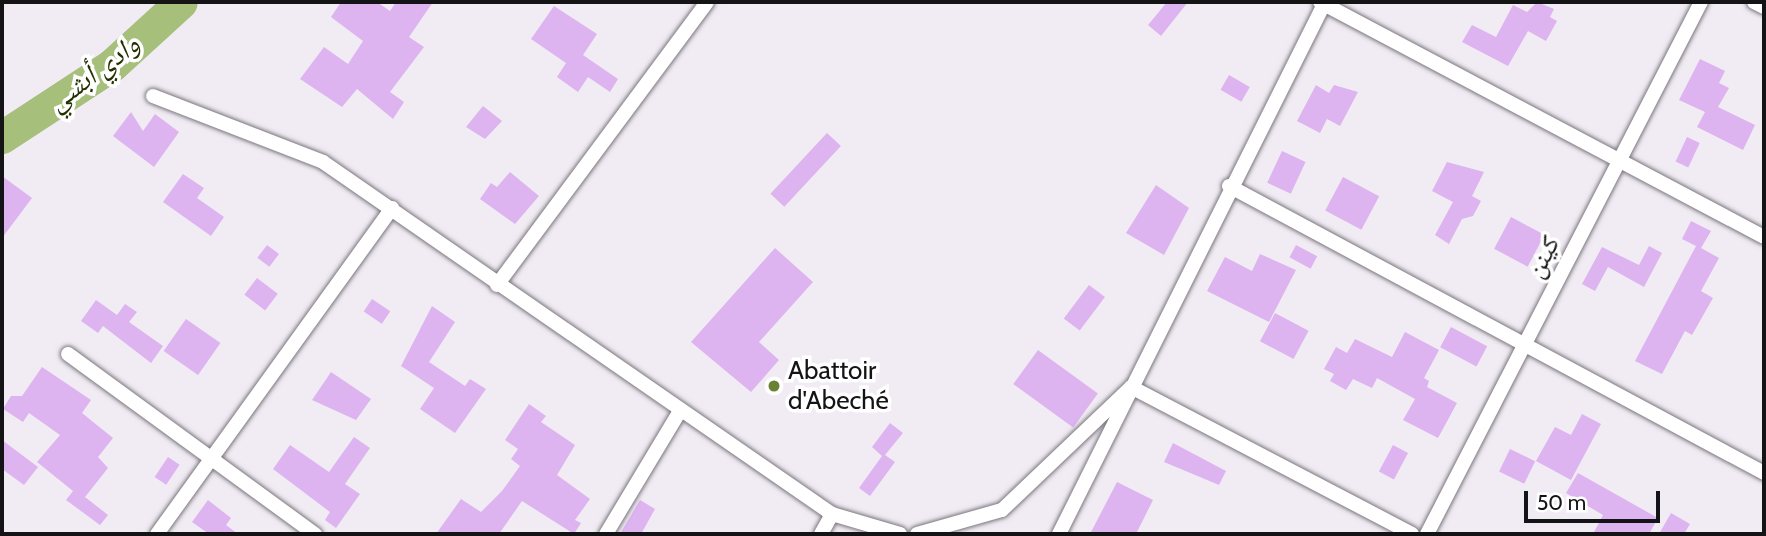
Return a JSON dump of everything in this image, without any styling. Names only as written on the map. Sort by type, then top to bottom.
[{"type":"street","points":[[498,285],[707,2]]},
{"type":"street","name":"كينن","points":[[1427,534],[1701,2]]},
{"type":"street","points":[[1754,2],[1764,7]]},
{"type":"street","points":[[1059,534],[1229,186],[1323,3],[1764,237]]},
{"type":"street","points":[[153,96],[323,162],[832,514],[900,534]]},
{"type":"street","points":[[1229,186],[1523,349],[1764,473]]},
{"type":"street","points":[[157,534],[213,461],[392,208]]},
{"type":"street","points":[[68,354],[315,534]]},
{"type":"street","points":[[917,534],[1002,510],[1131,387]]},
{"type":"street","points":[[1131,387],[1412,534]]},
{"type":"street","points":[[606,534],[680,411]]},
{"type":"street","points":[[821,534],[832,514]]},
{"type":"building","points":[[341,2],[377,2],[390,11],[396,2],[433,2],[409,37],[424,47],[390,92],[404,102],[393,119],[357,89],[342,107],[300,79],[324,47],[348,64],[363,41],[331,17]]},
{"type":"building","points":[[1167,2],[1188,2],[1161,36],[1148,25]]},
{"type":"building","points":[[1537,2],[1554,9],[1550,17],[1557,21],[1546,41],[1528,31],[1508,66],[1462,42],[1472,25],[1496,37],[1513,5],[1527,12]]},
{"type":"building","points":[[554,6],[597,34],[583,55],[618,79],[610,92],[588,77],[578,92],[557,77],[566,63],[531,39]]},
{"type":"building","points":[[1700,59],[1725,71],[1719,83],[1729,88],[1718,107],[1755,125],[1743,150],[1697,127],[1705,112],[1679,100]]},
{"type":"building","points":[[1229,75],[1250,87],[1241,102],[1220,90]]},
{"type":"building","points":[[1316,85],[1329,93],[1334,85],[1358,92],[1340,126],[1327,119],[1320,133],[1297,121]]},
{"type":"building","points":[[483,106],[502,121],[485,139],[466,127]]},
{"type":"building","points":[[131,112],[143,131],[155,114],[179,132],[154,167],[113,136]]},
{"type":"building","points":[[827,133],[841,146],[784,207],[770,194]]},
{"type":"building","points":[[1687,137],[1700,143],[1688,167],[1676,161]]},
{"type":"building","points":[[1282,151],[1306,162],[1291,194],[1267,183]]},
{"type":"building","points":[[1447,162],[1484,172],[1472,196],[1481,201],[1473,216],[1462,219],[1449,244],[1435,235],[1453,202],[1432,191]]},
{"type":"building","points":[[510,172],[539,196],[515,224],[480,199],[491,183],[497,187]]},
{"type":"building","points":[[183,174],[204,188],[197,198],[224,217],[211,236],[163,202]]},
{"type":"building","points":[[2,176],[32,198],[2,238]]},
{"type":"building","points":[[1343,177],[1379,196],[1361,230],[1325,211]]},
{"type":"building","points":[[1156,185],[1189,208],[1164,255],[1126,233]]},
{"type":"building","points":[[1511,217],[1545,235],[1528,267],[1494,249]]},
{"type":"building","points":[[1691,221],[1711,231],[1701,248],[1719,258],[1701,291],[1713,298],[1692,335],[1685,331],[1662,374],[1635,361],[1696,246],[1682,239]]},
{"type":"building","points":[[267,245],[279,254],[269,267],[257,258]]},
{"type":"building","points":[[1296,245],[1317,256],[1311,269],[1289,257]]},
{"type":"building","points":[[1649,246],[1662,253],[1644,287],[1608,267],[1595,291],[1582,284],[1602,247],[1639,265]]},
{"type":"building","points":[[775,248],[813,282],[759,342],[779,360],[751,392],[691,342]]},
{"type":"building","points":[[1260,254],[1296,270],[1269,322],[1207,291],[1225,257],[1252,271]]},
{"type":"building","points":[[257,278],[278,294],[265,310],[244,295]]},
{"type":"building","points":[[1089,285],[1105,297],[1080,331],[1064,319]]},
{"type":"building","points":[[372,299],[390,311],[382,324],[364,311]]},
{"type":"building","points":[[96,300],[117,315],[125,304],[137,312],[129,322],[163,346],[151,363],[103,326],[98,333],[81,321]]},
{"type":"building","points":[[432,306],[455,322],[429,362],[465,386],[470,379],[486,389],[455,433],[420,409],[434,388],[401,366]]},
{"type":"building","points":[[1275,313],[1309,331],[1294,359],[1260,341]]},
{"type":"building","points":[[186,319],[220,343],[198,375],[164,351]]},
{"type":"building","points":[[1451,327],[1487,346],[1476,367],[1440,347]]},
{"type":"building","points":[[1405,332],[1439,350],[1424,378],[1429,381],[1427,387],[1457,403],[1438,438],[1403,420],[1415,399],[1377,378],[1372,388],[1353,379],[1346,390],[1330,381],[1334,374],[1324,369],[1336,347],[1347,353],[1355,339],[1392,357]]},
{"type":"building","points":[[1038,350],[1098,393],[1073,427],[1013,384]]},
{"type":"building","points":[[42,367],[91,400],[82,413],[113,438],[98,457],[108,468],[85,497],[108,515],[100,525],[66,500],[73,491],[37,462],[60,435],[29,413],[23,422],[3,409],[11,396],[22,396]]},
{"type":"building","points":[[331,372],[371,399],[356,420],[312,400]]},
{"type":"building","points":[[529,404],[546,416],[541,422],[575,445],[557,475],[590,499],[575,520],[581,523],[574,534],[522,501],[499,534],[436,534],[461,499],[481,512],[502,491],[520,466],[511,459],[518,449],[505,440]]},
{"type":"building","points":[[1582,414],[1601,424],[1571,480],[1536,461],[1555,427],[1571,435]]},
{"type":"building","points":[[890,423],[903,433],[885,455],[895,462],[870,496],[859,488],[882,456],[872,447]]},
{"type":"building","points":[[354,437],[370,448],[345,484],[360,494],[336,528],[325,520],[330,512],[273,469],[290,445],[329,472]]},
{"type":"building","points":[[2,440],[38,467],[24,485],[2,469]]},
{"type":"building","points":[[1173,443],[1226,471],[1219,485],[1164,462]]},
{"type":"building","points":[[1393,445],[1408,453],[1394,479],[1379,471]]},
{"type":"building","points":[[1510,449],[1535,461],[1524,484],[1499,471]]},
{"type":"building","points":[[168,457],[180,465],[166,485],[155,477]]},
{"type":"building","points":[[1578,473],[1658,518],[1649,534],[1593,534],[1603,515],[1566,493]]},
{"type":"building","points":[[1117,482],[1153,500],[1136,534],[1090,534]]},
{"type":"building","points":[[208,500],[231,518],[226,525],[238,534],[209,534],[192,522]]},
{"type":"building","points":[[640,500],[655,509],[641,534],[620,534]]},
{"type":"building","points":[[1671,513],[1690,524],[1684,534],[1659,534]]},
{"type":"waterway","name":"وادي أبشي","points":[[2,137],[112,65],[181,2]]},
{"type":"place","name":"Abattoir d'Abeché","points":[[774,386]]}]
